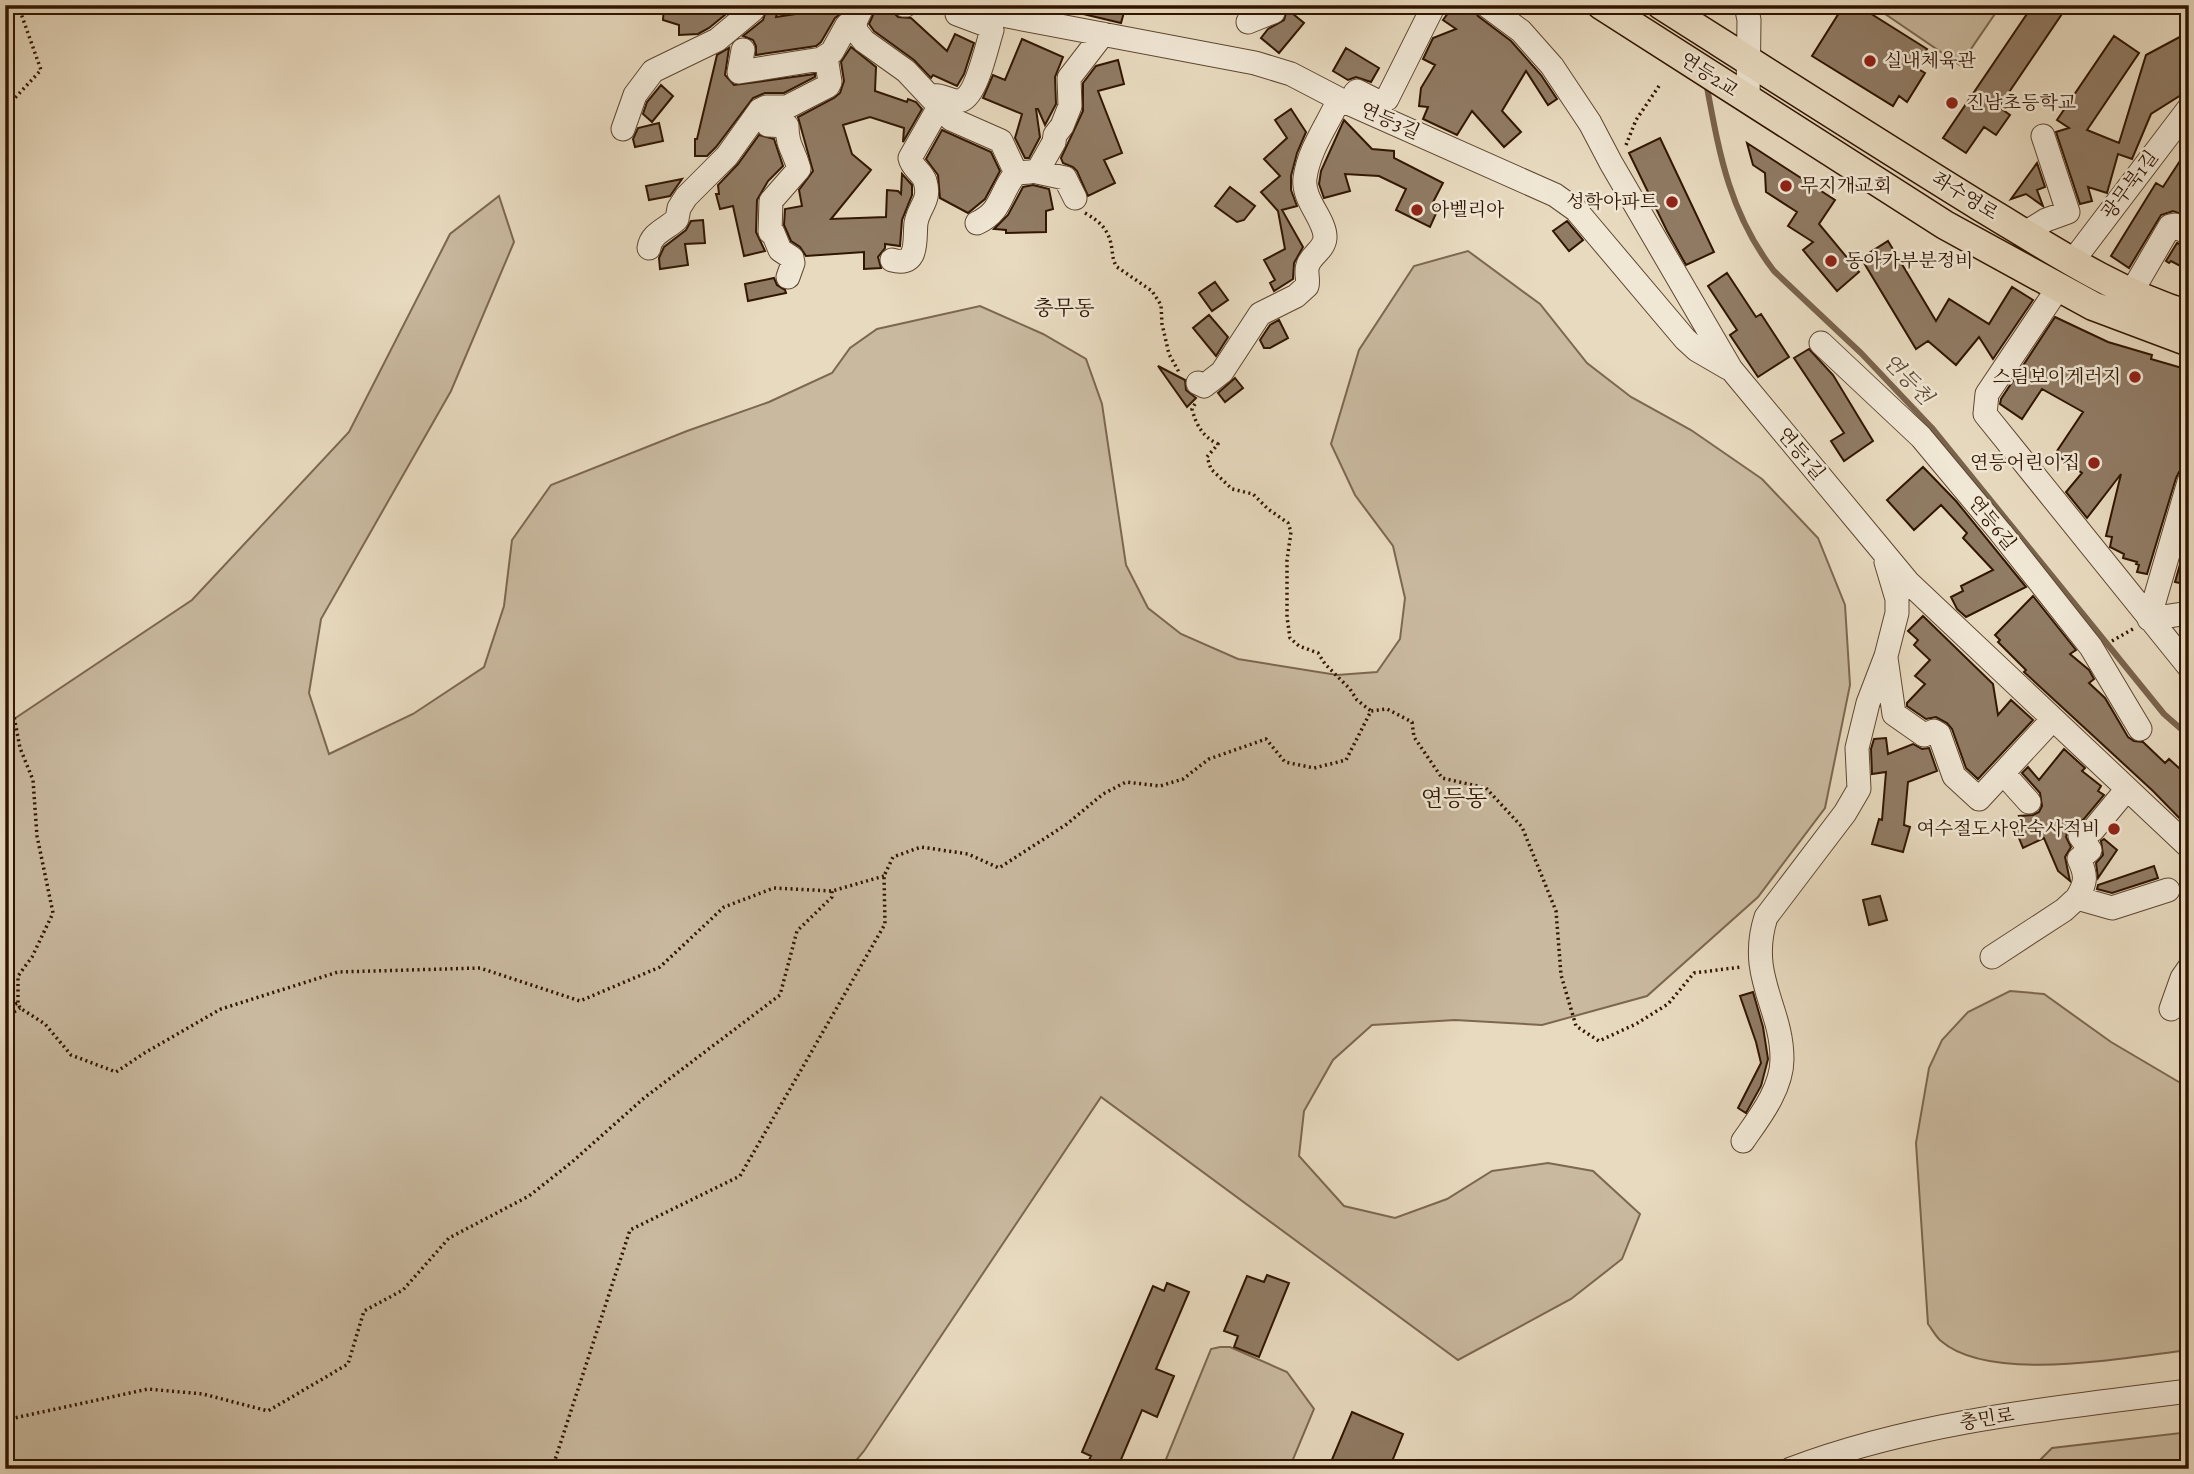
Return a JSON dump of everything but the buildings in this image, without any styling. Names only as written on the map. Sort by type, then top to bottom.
[{"type":"main road","name":"연등2교","points":[[1601,5],[1748,99]]},
{"type":"main road","name":"연등2교","points":[[1664,6],[1749,61]]},
{"type":"main road","name":"좌수영로","points":[[1749,61],[2072,262],[2132,293],[2189,315]]},
{"type":"main road","name":"좌수영로","points":[[1748,99],[1945,225],[2058,288],[2114,315],[2189,342]]},
{"type":"street","points":[[623,130],[635,95],[653,71],[717,40],[753,10],[754,5]]},
{"type":"street","points":[[892,260],[909,258],[917,246],[916,223],[925,205],[927,193],[924,178],[910,158],[934,102],[938,94],[961,101],[973,90],[992,30],[989,26],[957,14],[961,5]]},
{"type":"street","name":"연등3길","points":[[977,5],[1007,16],[1255,63],[1291,74],[1343,101],[1537,186],[1565,202],[1584,220],[1685,339],[1697,350],[1731,369]]},
{"type":"street","points":[[1248,22],[1273,12],[1273,5]]},
{"type":"street","points":[[1203,383],[1222,372],[1260,314],[1296,296],[1307,286],[1308,262],[1323,245],[1325,237],[1323,224],[1317,219],[1304,187],[1311,153],[1343,101],[1357,91],[1379,102],[1387,99],[1434,5]]},
{"type":"street","name":"연등1길","points":[[1486,5],[1521,31],[1538,48],[1590,122],[1731,369],[1884,553],[1909,582],[2189,847]]},
{"type":"street","points":[[1746,5],[1749,20],[1748,99]]},
{"type":"street","points":[[859,14],[856,31],[864,41],[905,71],[951,119],[1002,141],[1026,172],[1065,178],[1074,198]]},
{"type":"street","points":[[649,248],[650,242],[657,234],[677,219],[679,208],[686,197],[727,156],[760,110],[766,107],[787,107],[828,86],[830,82],[827,57],[847,25],[859,14]]},
{"type":"street","points":[[977,223],[989,218],[1054,142],[1070,106],[1069,78],[1103,34]]},
{"type":"street","points":[[743,50],[739,72],[827,57]]},
{"type":"street","name":"광무북1길","points":[[2072,262],[2181,135],[2189,108]]},
{"type":"street","points":[[760,110],[768,125],[787,126],[787,144],[795,154],[799,169],[771,201],[770,207],[770,232],[773,233],[780,250],[792,258],[788,277]]},
{"type":"street","points":[[2025,233],[2046,220],[2068,212],[2042,136]]},
{"type":"street","points":[[2132,293],[2169,228],[2175,225],[2189,234]]},
{"type":"street","points":[[2058,288],[1987,394],[1985,414],[2189,667]]},
{"type":"street","name":"연등6길","points":[[1821,343],[1921,437],[2001,533],[2095,652],[2140,729]]},
{"type":"street","points":[[2149,619],[2189,482]]},
{"type":"street","points":[[1743,1141],[1779,1080],[1782,1061],[1780,1038],[1763,981],[1760,954],[1766,917],[1845,813],[1859,789],[1857,748],[1868,703],[1886,656],[1898,606],[1884,553]]},
{"type":"street","points":[[2149,619],[2189,613]]},
{"type":"street","points":[[1886,656],[1894,714],[1924,735],[1934,731],[1939,734],[1954,776],[1979,799],[2053,719]]},
{"type":"street","points":[[2003,773],[2029,802]]},
{"type":"street","points":[[1992,957],[2064,910],[2077,898],[2084,886],[2086,874],[2079,859],[2090,850],[2080,836],[2093,830],[2127,789]]},
{"type":"street","points":[[2077,898],[2112,908],[2168,890]]},
{"type":"street","points":[[2171,1009],[2182,978],[2189,968]]},
{"type":"street","name":"충민로","points":[[1791,1469],[1946,1425],[2189,1391]]},
{"type":"path","points":[[5,100],[14,99],[41,70],[18,5]]},
{"type":"path","points":[[1624,149],[1636,120],[1659,86]]},
{"type":"path","points":[[1074,198],[1080,211],[1099,222],[1111,238],[1117,267],[1152,291],[1161,305],[1169,354],[1181,375],[1203,383],[1192,409],[1196,424],[1209,440],[1218,444],[1207,457],[1211,469],[1232,489],[1253,494],[1288,523],[1291,532],[1287,560],[1287,617],[1290,638],[1299,646],[1318,653],[1357,700],[1371,711],[1387,709],[1412,722],[1414,737],[1442,778],[1486,788],[1522,827],[1556,911],[1561,975],[1576,1026],[1599,1041],[1636,1024],[1668,1004],[1694,973],[1740,968],[1760,954]]},
{"type":"path","points":[[2095,652],[2149,619]]},
{"type":"path","points":[[5,669],[20,748],[33,780],[37,836],[53,913],[32,957],[18,976],[19,1005],[5,1018]]},
{"type":"path","points":[[552,1469],[630,1230],[740,1176],[885,924],[884,876],[893,857],[921,847],[968,854],[999,868],[1067,824],[1102,794],[1126,782],[1160,786],[1183,779],[1209,759],[1266,739],[1285,762],[1314,768],[1346,760],[1371,711]]},
{"type":"path","points":[[5,1008],[19,1005],[45,1024],[71,1055],[116,1072],[222,1009],[338,972],[480,968],[580,1001],[660,967],[723,907],[774,888],[832,891],[884,876]]},
{"type":"path","points":[[5,1420],[148,1388],[203,1394],[268,1411],[348,1364],[364,1311],[403,1290],[449,1238],[528,1196],[572,1162],[644,1098],[780,995],[797,931],[832,897],[832,891]]},
{"type":"shaded area","points":[[1872,5],[2001,5],[1960,65]]},
{"type":"shaded area","points":[[499,196],[514,242],[451,391],[321,619],[309,693],[329,754],[413,714],[484,667],[504,606],[512,540],[551,485],[769,402],[832,373],[850,348],[877,329],[980,306],[1043,334],[1086,359],[1102,404],[1126,565],[1148,608],[1181,634],[1238,659],[1337,675],[1377,672],[1400,639],[1405,598],[1393,546],[1355,495],[1331,444],[1359,350],[1414,266],[1468,251],[1540,304],[1587,363],[1631,397],[1691,430],[1762,479],[1818,538],[1845,605],[1850,685],[1825,808],[1758,897],[1647,996],[1542,1025],[1455,1020],[1372,1025],[1333,1060],[1304,1111],[1299,1156],[1344,1206],[1395,1218],[1447,1199],[1492,1171],[1548,1163],[1593,1171],[1640,1214],[1622,1259],[1571,1299],[1458,1360],[1101,1097],[864,1451],[849,1469],[5,1469],[5,725],[192,600],[349,432],[450,234]]},
{"type":"shaded area","points":[[2010,991],[2044,994],[2111,1042],[2189,1088],[2189,1350],[2096,1362],[2025,1365],[1992,1362],[1963,1354],[1941,1341],[1928,1324],[1916,1143],[1929,1068],[1942,1040],[1968,1012]]},
{"type":"shaded area","points":[[1230,1347],[1287,1372],[1314,1409],[1289,1469],[1162,1469],[1211,1349]]},
{"type":"shaded area","points":[[2189,1432],[2189,1469],[2031,1469],[2052,1448]]},
{"type":"waterway","name":"연등천","points":[[1706,82],[1721,157],[1736,204],[1746,227],[1774,271],[1861,353],[1932,428],[2164,714],[2189,736]]},
{"type":"place","name":"실내체육관","points":[[1870,61]]},
{"type":"place","name":"진남초등학교","points":[[1952,103]]},
{"type":"place","name":"무지개교회","points":[[1786,186]]},
{"type":"place","name":"성학아파트","points":[[1672,202]]},
{"type":"place","name":"아벨리아","points":[[1417,210]]},
{"type":"place","name":"동아카부분정비","points":[[1831,261]]},
{"type":"place","name":"스팀보이게러지","points":[[2135,377]]},
{"type":"place","name":"연등어린이집","points":[[2094,463]]},
{"type":"place","name":"여수절도사안숙사적비","points":[[2114,829]]},
{"type":"district","name":"충무동","points":[[1064,308]]},
{"type":"district","name":"연등동","points":[[1454,798]]}]
